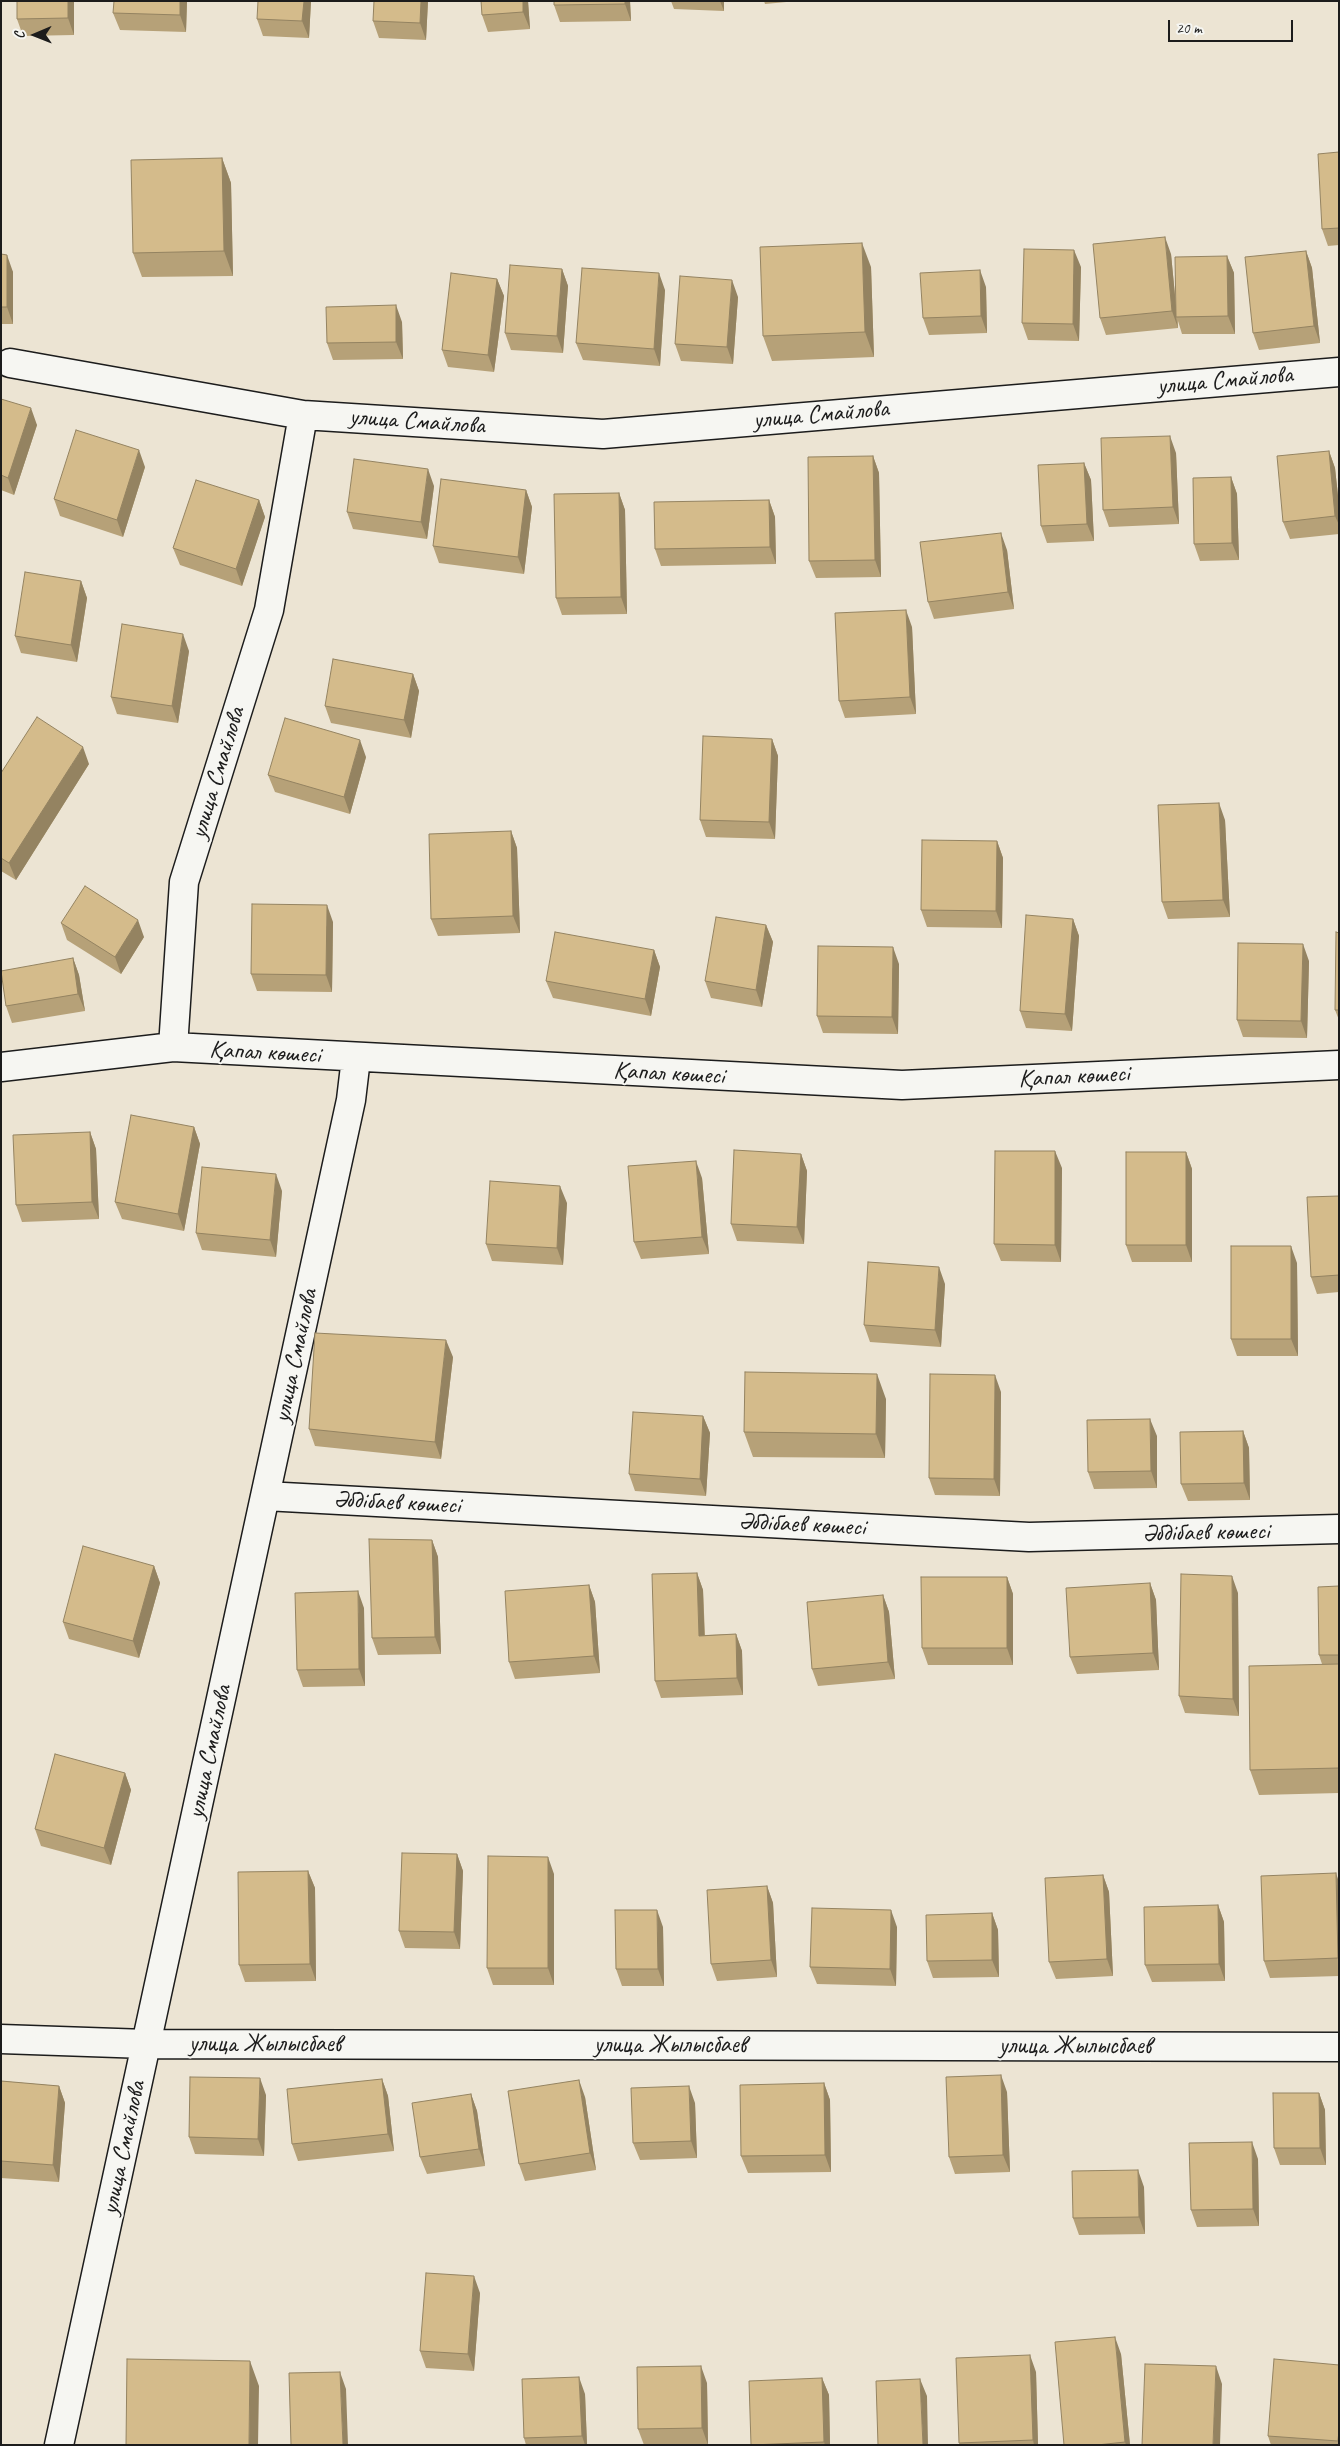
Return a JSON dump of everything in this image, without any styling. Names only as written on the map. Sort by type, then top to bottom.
[{"type":"street","name":"улица Смайлова","points":[[10,362],[304,415],[603,434],[1339,372]]},
{"type":"street","name":"улица Смайлова","points":[[173,1047],[184,882],[269,610],[304,415]]},
{"type":"street","name":"Қапал көшесі","points":[[1,1067],[173,1047],[902,1085],[1339,1065]]},
{"type":"street","name":"улица Смайлова","points":[[59,2445],[351,1100],[356,1058]]},
{"type":"street","name":"Әбдібаев көшесі","points":[[265,1496],[1029,1537],[1339,1529]]},
{"type":"street","name":"улица Жылысбаев","points":[[1,2039],[146,2044],[1339,2046]]},
{"type":"building","points":[[17,1],[68,1],[68,18],[17,19]]},
{"type":"building","points":[[114,1],[180,1],[180,15],[113,13]]},
{"type":"building","points":[[258,1],[304,1],[302,21],[257,19]]},
{"type":"building","points":[[374,1],[421,1],[420,23],[373,21]]},
{"type":"building","points":[[481,1],[523,1],[523,12],[482,15]]},
{"type":"building","points":[[554,1],[625,1],[625,4],[554,5]]},
{"type":"building","points":[[1339,152],[1339,228],[1322,229],[1318,154]]},
{"type":"building","points":[[222,158],[224,251],[133,253],[131,160]]},
{"type":"building","points":[[1165,237],[1172,311],[1100,318],[1093,244]]},
{"type":"building","points":[[862,243],[865,332],[763,336],[760,247]]},
{"type":"building","points":[[1024,249],[1074,250],[1073,324],[1022,323]]},
{"type":"building","points":[[1306,251],[1314,326],[1253,333],[1245,257]]},
{"type":"building","points":[[1,254],[7,255],[7,307],[1,307]]},
{"type":"building","points":[[1227,256],[1228,316],[1176,317],[1175,257]]},
{"type":"building","points":[[510,265],[562,269],[557,336],[505,333]]},
{"type":"building","points":[[582,268],[659,273],[654,349],[576,343]]},
{"type":"building","points":[[980,270],[981,316],[923,318],[920,273]]},
{"type":"building","points":[[451,273],[497,279],[488,355],[442,350]]},
{"type":"building","points":[[680,276],[732,280],[727,347],[675,344]]},
{"type":"building","points":[[396,305],[396,342],[327,343],[326,307]]},
{"type":"building","points":[[1,399],[31,408],[8,478],[1,475]]},
{"type":"building","points":[[76,430],[139,450],[117,520],[54,499]]},
{"type":"building","points":[[1170,436],[1173,507],[1103,510],[1101,438]]},
{"type":"building","points":[[1329,451],[1335,516],[1283,522],[1277,456]]},
{"type":"building","points":[[873,456],[875,560],[809,561],[808,457]]},
{"type":"building","points":[[354,459],[428,469],[421,522],[347,512]]},
{"type":"building","points":[[1084,463],[1087,524],[1041,526],[1038,465]]},
{"type":"building","points":[[1231,477],[1232,543],[1194,544],[1193,478]]},
{"type":"building","points":[[441,479],[526,490],[518,557],[433,546]]},
{"type":"building","points":[[196,480],[259,500],[236,569],[173,548]]},
{"type":"building","points":[[619,493],[621,597],[556,598],[554,494]]},
{"type":"building","points":[[769,500],[770,547],[655,549],[654,502]]},
{"type":"building","points":[[1001,533],[1008,592],[928,602],[920,542]]},
{"type":"building","points":[[25,572],[81,581],[71,645],[15,636]]},
{"type":"building","points":[[906,610],[910,697],[839,701],[835,613]]},
{"type":"building","points":[[122,624],[183,634],[172,706],[111,697]]},
{"type":"building","points":[[333,659],[413,674],[404,720],[325,706]]},
{"type":"building","points":[[37,717],[83,747],[9,863],[1,858],[1,773]]},
{"type":"building","points":[[285,718],[360,740],[344,797],[268,775]]},
{"type":"building","points":[[703,736],[772,739],[769,822],[700,820]]},
{"type":"building","points":[[1219,803],[1223,900],[1162,902],[1158,805]]},
{"type":"building","points":[[511,831],[513,916],[431,919],[429,834]]},
{"type":"building","points":[[922,840],[997,841],[996,911],[921,910]]},
{"type":"building","points":[[85,886],[138,920],[115,957],[61,923]]},
{"type":"building","points":[[252,904],[327,905],[326,975],[251,974]]},
{"type":"building","points":[[1026,915],[1073,919],[1065,1014],[1020,1011]]},
{"type":"building","points":[[716,917],[766,925],[756,990],[705,981]]},
{"type":"building","points":[[555,932],[654,950],[645,999],[546,981]]},
{"type":"building","points":[[1336,932],[1339,933],[1339,1010],[1335,1010]]},
{"type":"building","points":[[1238,943],[1303,944],[1301,1021],[1237,1020]]},
{"type":"building","points":[[818,946],[893,947],[892,1017],[817,1016]]},
{"type":"building","points":[[73,958],[78,994],[6,1006],[1,971]]},
{"type":"building","points":[[131,1115],[194,1127],[178,1214],[115,1202]]},
{"type":"building","points":[[90,1132],[92,1202],[16,1205],[13,1135]]},
{"type":"building","points":[[734,1150],[801,1154],[797,1227],[731,1224]]},
{"type":"building","points":[[995,1151],[1055,1151],[1055,1245],[994,1244]]},
{"type":"building","points":[[1126,1152],[1186,1152],[1186,1245],[1126,1245]]},
{"type":"building","points":[[696,1161],[702,1237],[634,1242],[628,1166]]},
{"type":"building","points":[[202,1167],[276,1174],[270,1240],[196,1233]]},
{"type":"building","points":[[490,1181],[560,1186],[557,1248],[486,1244]]},
{"type":"building","points":[[1339,1196],[1339,1275],[1311,1277],[1307,1197]]},
{"type":"building","points":[[1231,1246],[1291,1246],[1291,1339],[1231,1339]]},
{"type":"building","points":[[868,1262],[939,1267],[935,1330],[864,1325]]},
{"type":"building","points":[[315,1333],[446,1340],[435,1442],[309,1429]]},
{"type":"building","points":[[745,1372],[877,1374],[876,1434],[744,1432]]},
{"type":"building","points":[[930,1374],[995,1375],[994,1479],[929,1478]]},
{"type":"building","points":[[633,1412],[703,1416],[700,1479],[629,1474]]},
{"type":"building","points":[[1150,1419],[1151,1471],[1088,1472],[1087,1420]]},
{"type":"building","points":[[1243,1431],[1244,1483],[1181,1484],[1180,1432]]},
{"type":"building","points":[[369,1539],[432,1540],[435,1637],[372,1638]]},
{"type":"building","points":[[83,1546],[154,1566],[133,1641],[63,1622]]},
{"type":"building","points":[[697,1573],[699,1636],[736,1634],[737,1678],[655,1681],[652,1574]]},
{"type":"building","points":[[1181,1574],[1232,1576],[1233,1699],[1179,1696]]},
{"type":"building","points":[[921,1577],[1007,1577],[1007,1648],[922,1648]]},
{"type":"building","points":[[1150,1583],[1153,1653],[1070,1657],[1066,1588]]},
{"type":"building","points":[[589,1585],[594,1656],[509,1662],[505,1591]]},
{"type":"building","points":[[1339,1586],[1339,1655],[1319,1655],[1318,1587]]},
{"type":"building","points":[[358,1591],[359,1669],[297,1670],[295,1593]]},
{"type":"building","points":[[883,1595],[888,1662],[812,1669],[807,1602]]},
{"type":"building","points":[[1339,1664],[1339,1768],[1250,1770],[1249,1666]]},
{"type":"building","points":[[55,1754],[125,1773],[104,1848],[35,1829]]},
{"type":"building","points":[[402,1853],[457,1854],[454,1932],[399,1931]]},
{"type":"building","points":[[488,1856],[548,1857],[548,1968],[487,1968]]},
{"type":"building","points":[[308,1871],[310,1964],[239,1965],[238,1872]]},
{"type":"building","points":[[1336,1873],[1338,1958],[1264,1961],[1261,1876]]},
{"type":"building","points":[[1103,1875],[1107,1959],[1049,1962],[1045,1878]]},
{"type":"building","points":[[767,1886],[771,1960],[711,1964],[707,1890]]},
{"type":"building","points":[[1218,1905],[1219,1964],[1145,1965],[1144,1907]]},
{"type":"building","points":[[812,1908],[891,1910],[890,1969],[810,1967]]},
{"type":"building","points":[[615,1910],[657,1910],[658,1969],[616,1969]]},
{"type":"building","points":[[992,1913],[992,1960],[927,1961],[926,1915]]},
{"type":"building","points":[[1001,2075],[1003,2155],[949,2157],[946,2077]]},
{"type":"building","points":[[190,2077],[260,2078],[258,2139],[189,2137]]},
{"type":"building","points":[[382,2079],[388,2134],[292,2144],[287,2089]]},
{"type":"building","points":[[579,2080],[590,2153],[519,2164],[508,2091]]},
{"type":"building","points":[[1,2081],[59,2086],[53,2165],[1,2161]]},
{"type":"building","points":[[824,2083],[825,2155],[741,2156],[740,2085]]},
{"type":"building","points":[[689,2086],[691,2141],[633,2143],[631,2088]]},
{"type":"building","points":[[1273,2093],[1319,2093],[1320,2148],[1274,2148]]},
{"type":"building","points":[[471,2094],[479,2149],[420,2157],[412,2103]]},
{"type":"building","points":[[1252,2142],[1253,2209],[1191,2210],[1189,2143]]},
{"type":"building","points":[[1138,2170],[1139,2217],[1073,2218],[1072,2171]]},
{"type":"building","points":[[426,2273],[474,2276],[468,2354],[420,2351]]},
{"type":"building","points":[[1115,2337],[1125,2442],[1097,2445],[1064,2445],[1055,2342]]},
{"type":"building","points":[[1030,2355],[1033,2440],[959,2443],[956,2358]]},
{"type":"building","points":[[127,2359],[250,2361],[249,2445],[126,2445]]},
{"type":"building","points":[[1274,2359],[1339,2365],[1338,2441],[1268,2436]]},
{"type":"building","points":[[1145,2364],[1216,2366],[1213,2445],[1142,2445]]},
{"type":"building","points":[[701,2366],[702,2428],[638,2429],[637,2367]]},
{"type":"building","points":[[340,2372],[343,2445],[291,2445],[289,2373]]},
{"type":"building","points":[[579,2377],[582,2436],[524,2438],[522,2379]]},
{"type":"building","points":[[822,2378],[824,2442],[751,2445],[749,2381]]},
{"type":"building","points":[[920,2379],[923,2445],[878,2445],[876,2381]]}]
